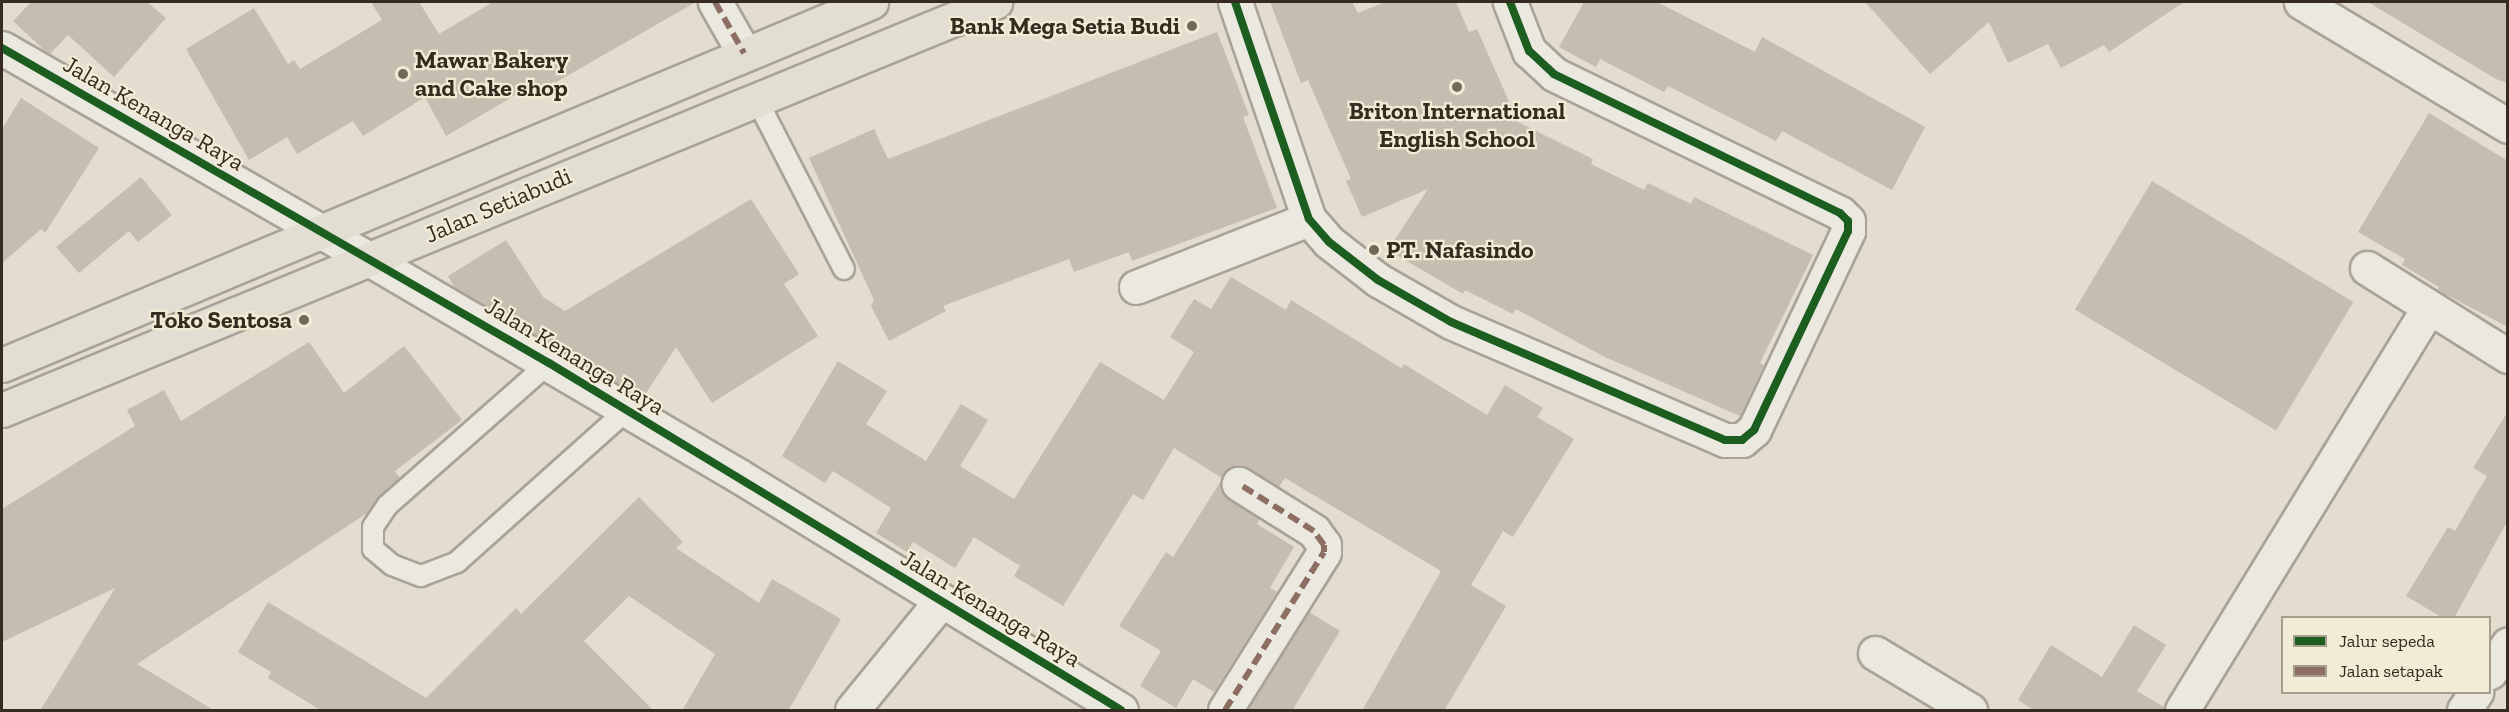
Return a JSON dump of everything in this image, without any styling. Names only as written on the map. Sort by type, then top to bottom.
[{"type":"main road","name":"Jalan Setiabudi","points":[[2,365],[871,2]]},
{"type":"main road","name":"Jalan Setiabudi","points":[[2,410],[995,2]]},
{"type":"street","points":[[715,2],[744,54]]},
{"type":"street","points":[[1235,2],[1309,219],[1355,264],[1451,322],[1725,440],[1748,437],[1848,231],[1848,221],[1840,213],[1554,74],[1529,51],[1510,2]]},
{"type":"street","points":[[2301,2],[2508,126]]},
{"type":"street","name":"Jalan Kenanga Raya","points":[[2,48],[549,363],[1121,711]]},
{"type":"street","points":[[1136,287],[1309,219]]},
{"type":"street","points":[[2367,268],[2508,356]]},
{"type":"street","points":[[2182,711],[2428,308]]},
{"type":"street","points":[[1225,711],[1324,552],[1324,545],[1314,531],[1239,484]]},
{"type":"street","points":[[852,711],[941,601]]},
{"type":"street","points":[[2491,670],[2508,644]]},
{"type":"street","points":[[1875,653],[1970,711]]},
{"type":"street","points":[[2464,711],[2475,694]]},
{"type":"lane","points":[[757,100],[844,269]]},
{"type":"lane","points":[[549,363],[387,506],[373,527],[373,549],[392,565],[421,576],[457,562],[627,410]]},
{"type":"building","points":[[31,2],[147,2],[166,18],[114,77],[68,35],[50,54],[44,50],[13,21]]},
{"type":"building","points":[[371,2],[419,2],[439,34],[493,2],[696,2],[539,92],[534,84],[446,136],[425,97],[363,136],[353,121],[297,154],[287,137],[249,160],[186,49],[254,8],[288,64],[294,60],[300,69],[382,20]]},
{"type":"building","points":[[1270,2],[1352,2],[1358,13],[1385,2],[1456,2],[1469,32],[1477,29],[1518,122],[1593,159],[1591,164],[1644,190],[1648,183],[1691,204],[1694,197],[1813,255],[1760,363],[1764,365],[1740,416],[1605,357],[1516,309],[1513,314],[1465,290],[1463,294],[1388,250],[1428,189],[1362,217],[1346,181],[1351,179],[1308,80],[1301,83]]},
{"type":"building","points":[[1584,2],[1657,2],[1755,52],[1762,37],[1925,127],[1892,190],[1782,131],[1776,141],[1668,86],[1664,92],[1600,59],[1596,67],[1559,47]]},
{"type":"building","points":[[1865,2],[2184,2],[2109,52],[2104,45],[2061,68],[2048,44],[2008,63],[1989,22],[1930,74]]},
{"type":"building","points":[[2368,2],[2508,2],[2508,83],[2496,79]]},
{"type":"building","points":[[1217,32],[1249,115],[1243,117],[1277,208],[1132,261],[1129,252],[1074,272],[1069,259],[943,306],[946,311],[889,341],[871,306],[874,300],[809,158],[874,129],[888,159]]},
{"type":"building","points":[[21,98],[99,148],[45,233],[41,229],[2,263],[2,129]]},
{"type":"building","points":[[2429,113],[2508,161],[2508,327],[2437,290],[2439,287],[2402,265],[2405,259],[2358,232]]},
{"type":"building","points":[[141,177],[172,215],[138,242],[129,231],[79,273],[56,247]]},
{"type":"building","points":[[2152,181],[2353,302],[2276,431],[2075,310]]},
{"type":"building","points":[[751,199],[799,274],[784,284],[818,336],[712,403],[676,347],[643,398],[455,288],[448,276],[506,240],[543,297],[565,311]]},
{"type":"building","points":[[1231,277],[1286,310],[1291,300],[1401,368],[1404,364],[1487,415],[1505,385],[1543,408],[1537,417],[1574,439],[1513,537],[1503,531],[1471,585],[1506,606],[1444,711],[1362,711],[1441,571],[1285,478],[1279,487],[1239,465],[1230,468],[1222,478],[1174,448],[1143,500],[1133,494],[1063,606],[1014,576],[1020,566],[974,537],[955,568],[913,542],[907,552],[876,533],[891,508],[833,471],[825,483],[782,456],[838,361],[887,391],[866,424],[926,461],[961,404],[988,420],[960,466],[1014,499],[1100,362],[1164,400],[1194,352],[1170,337],[1194,299],[1211,309]]},
{"type":"building","points":[[309,342],[344,393],[404,346],[462,420],[395,471],[400,478],[369,512],[137,664],[215,711],[40,711],[115,588],[2,642],[2,509],[135,426],[127,410],[164,390],[181,421]]},
{"type":"building","points":[[2508,411],[2508,520],[2455,616],[2440,616],[2406,596],[2448,527],[2455,531],[2487,476],[2473,468]]},
{"type":"building","points":[[1222,479],[1222,492],[1229,500],[1260,519],[1257,524],[1294,547],[1270,588],[1277,592],[1214,692],[1193,679],[1176,708],[1140,686],[1161,651],[1119,626],[1166,552],[1173,557]]},
{"type":"building","points":[[639,497],[683,542],[676,548],[759,603],[772,579],[841,619],[788,711],[682,711],[715,654],[629,596],[584,641],[654,711],[322,711],[268,678],[271,672],[238,652],[268,602],[426,698],[516,608],[521,614]]},
{"type":"building","points":[[1309,612],[1340,631],[1292,711],[1247,711]]},
{"type":"building","points":[[2134,625],[2166,645],[2137,691],[2164,707],[2163,711],[2035,711],[2018,700],[2051,645],[2102,677]]},
{"type":"marked path","points":[[715,2],[744,53]]},
{"type":"marked path","points":[[1225,710],[1324,552],[1324,545],[1314,531],[1239,484]]},
{"type":"cycle path","points":[[1235,2],[1309,219],[1329,242],[1378,280],[1451,322],[1725,440],[1742,440],[1754,430],[1848,231],[1848,221],[1840,213],[1554,74],[1529,51],[1510,2]]},
{"type":"cycle path","points":[[2,48],[549,363],[1121,710]]},
{"type":"place","name":"Bank Mega Setia Budi","points":[[1192,26]]},
{"type":"place","name":"Mawar Bakery and Cake shop","points":[[403,74]]},
{"type":"place","name":"Briton International English School","points":[[1457,87]]},
{"type":"place","name":"PT. Nafasindo","points":[[1374,250]]},
{"type":"place","name":"Toko Sentosa","points":[[304,320]]}]
